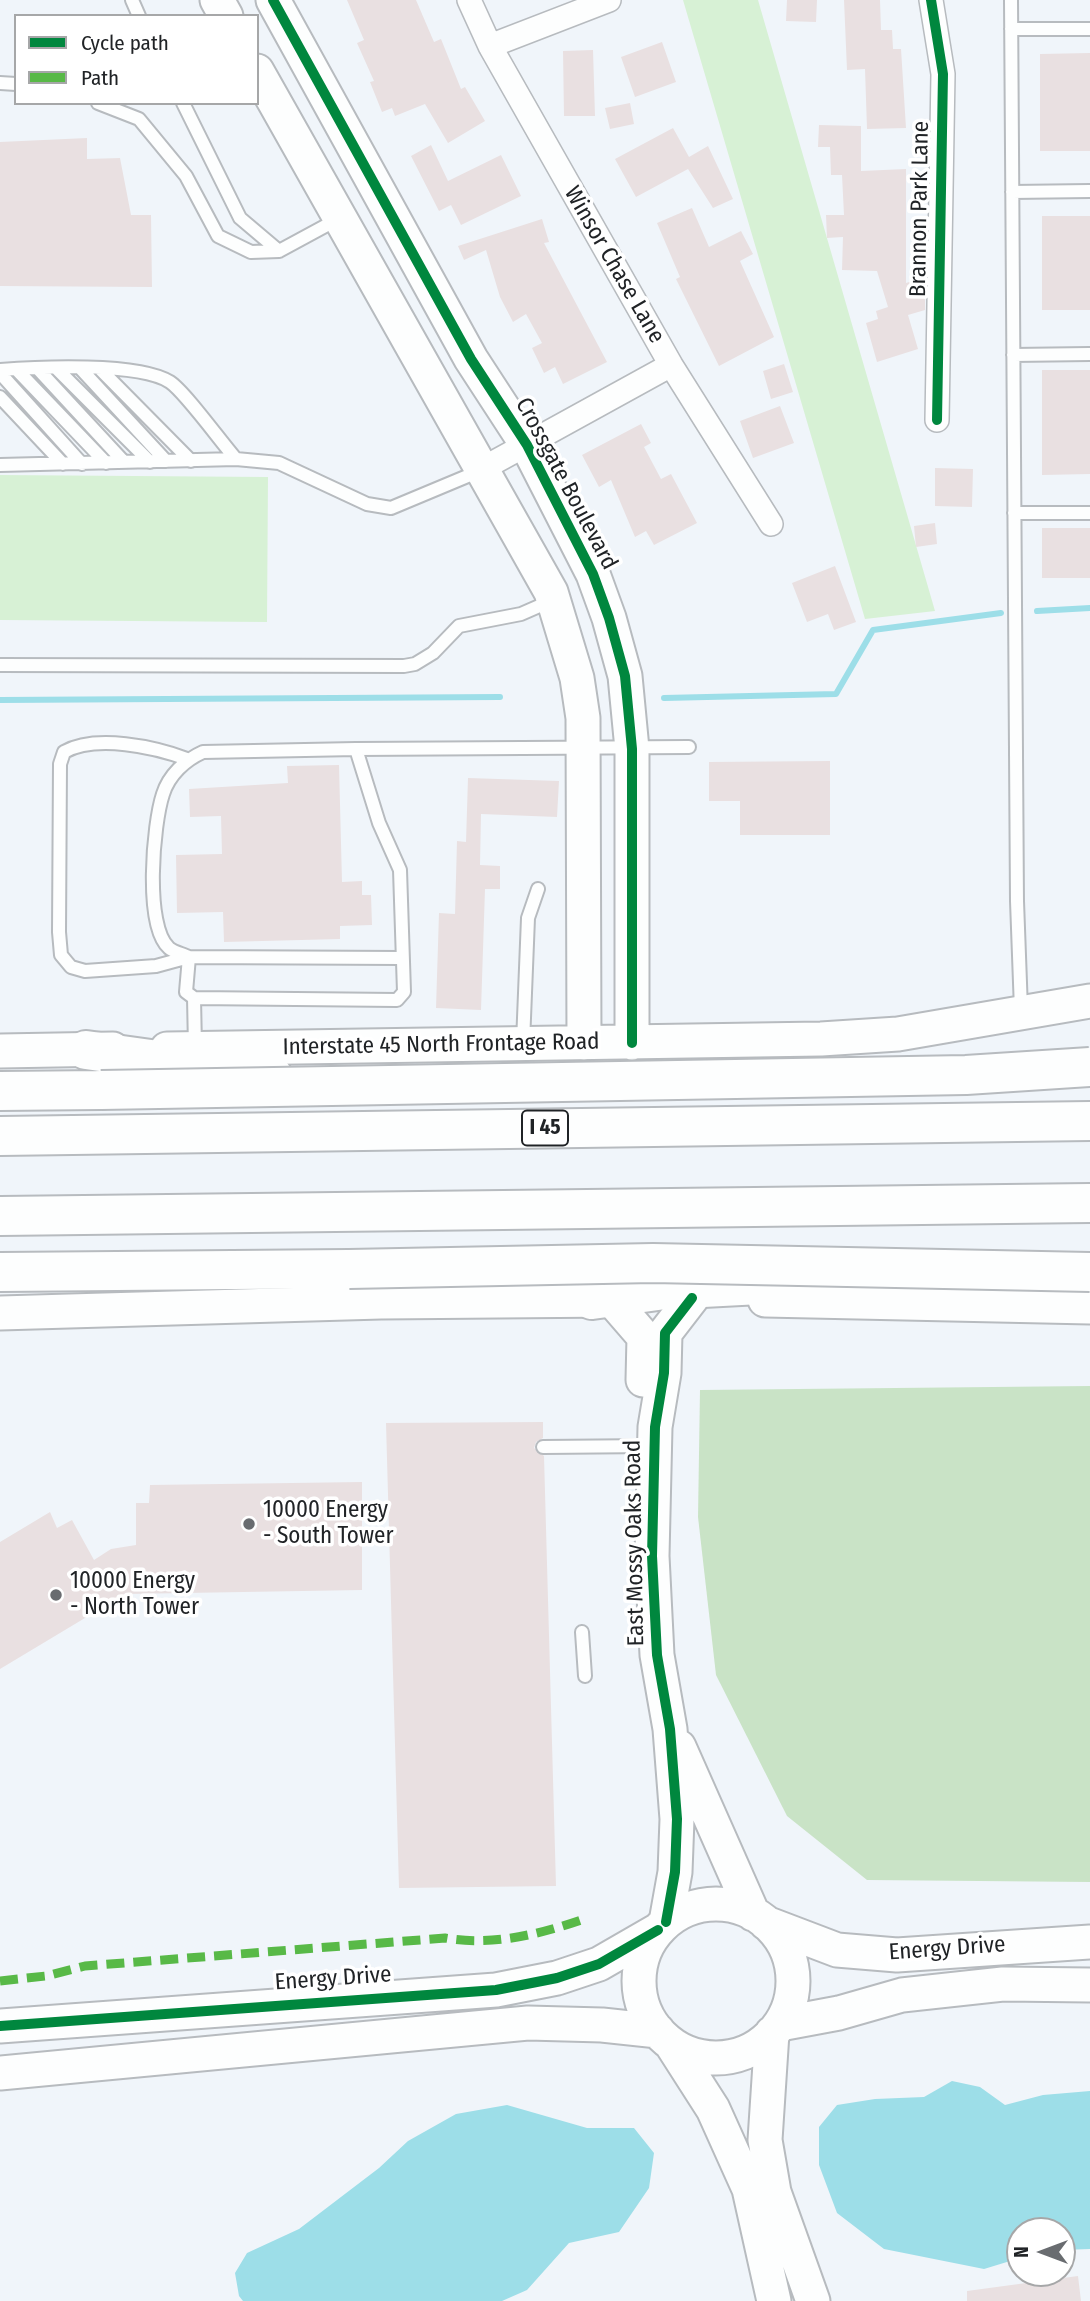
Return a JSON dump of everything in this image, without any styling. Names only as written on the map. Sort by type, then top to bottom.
[{"type":"highway","points":[[86,1050],[294,1079],[1090,1086]]},
{"type":"highway","points":[[0,1091],[952,1075],[1090,1067]]},
{"type":"highway","name":"I 45","points":[[0,1136],[1090,1121]]},
{"type":"highway","points":[[0,1216],[1090,1203]]},
{"type":"highway","points":[[0,1272],[653,1263],[1090,1272]]},
{"type":"highway","points":[[602,1300],[665,1290],[1090,1264]]},
{"type":"street","name":"Crossgate Boulevard","points":[[273,0],[471,359],[527,444],[588,564],[609,618],[625,676],[632,748],[632,1043]]},
{"type":"street","name":"Winsor Chase Lane","points":[[469,0],[490,46],[671,365],[771,524]]},
{"type":"street","points":[[490,46],[609,0]]},
{"type":"street","name":"Brannon Park Lane","points":[[931,0],[943,74],[937,420]]},
{"type":"street","points":[[259,75],[553,600],[577,678],[583,748],[584,1043]]},
{"type":"street","points":[[340,217],[382,198]]},
{"type":"street","points":[[482,470],[671,365]]},
{"type":"street","name":"Interstate 45 North Frontage Road","points":[[0,1051],[632,1043],[898,1034],[1090,1002]]},
{"type":"street","points":[[0,1312],[381,1302],[692,1298],[1090,1307]]},
{"type":"street","name":"East Mossy Oaks Road","points":[[662,1926],[675,1872],[677,1819],[670,1729],[657,1655],[652,1556],[655,1437],[664,1373],[665,1333],[692,1298]]},
{"type":"street","name":"East Mossy Oaks Road","points":[[602,1300],[644,1337],[642,1376],[655,1437]]},
{"type":"street","name":"East Mossy Oaks Road","points":[[670,1729],[760,1918]]},
{"type":"street","points":[[774,2301],[749,2189],[713,2109],[641,1999],[639,1975],[645,1951],[662,1926],[677,1914],[702,1905],[728,1905],[760,1918],[783,1944],[792,1970],[790,1998],[776,2028],[765,2140],[774,2192],[813,2301]]},
{"type":"street","name":"Energy Drive","points":[[760,1918],[837,1950],[897,1955],[1090,1941]]},
{"type":"street","name":"Energy Drive","points":[[0,2026],[496,1990],[557,1978],[599,1964],[662,1926]]},
{"type":"street","name":"Energy Drive","points":[[776,2028],[902,1995],[1003,1984],[1090,1985]]},
{"type":"street","points":[[0,2073],[528,2023],[603,2025],[665,2038],[694,2055],[718,2058],[742,2054],[776,2028]]},
{"type":"lane","points":[[1011,0],[1017,901],[1021,1014]]},
{"type":"lane","points":[[1011,29],[1090,29]]},
{"type":"lane","points":[[103,105],[139,119],[187,176],[218,236],[251,252],[279,251],[340,217]]},
{"type":"lane","points":[[184,105],[240,218],[279,251]]},
{"type":"lane","points":[[1012,192],[1090,191]]},
{"type":"lane","points":[[1013,355],[1090,354]]},
{"type":"lane","points":[[38,369],[124,463]]},
{"type":"lane","points":[[57,369],[150,462]]},
{"type":"lane","points":[[81,369],[166,461]]},
{"type":"lane","points":[[0,372],[100,369],[148,373],[170,382],[236,459]]},
{"type":"lane","points":[[100,369],[191,461]]},
{"type":"lane","points":[[16,370],[106,463]]},
{"type":"lane","points":[[0,372],[82,464]]},
{"type":"lane","points":[[0,397],[63,464]]},
{"type":"lane","points":[[0,465],[236,459],[279,463],[367,504],[391,508],[482,470]]},
{"type":"lane","points":[[1014,513],[1090,513]]},
{"type":"lane","points":[[0,665],[404,666],[415,664],[433,653],[445,637],[459,626],[521,614],[553,600]]},
{"type":"lane","points":[[187,759],[144,746],[74,746],[64,752],[60,764],[59,932],[61,955],[71,967],[85,971],[145,967],[189,957],[402,958]]},
{"type":"lane","points":[[189,957],[168,948],[156,924],[153,853],[163,793],[187,759],[203,752],[356,748],[689,747]]},
{"type":"lane","points":[[189,957],[187,992],[194,998],[397,1000],[404,992],[400,870],[379,823],[356,748]]},
{"type":"lane","points":[[523,1044],[528,918],[538,889]]},
{"type":"lane","points":[[194,998],[195,1048]]},
{"type":"lane","points":[[544,1447],[655,1437]]},
{"type":"lane","points":[[582,1632],[585,1676]]},
{"type":"green space","points":[[683,0],[758,0],[935,611],[865,619]]},
{"type":"green space","points":[[0,475],[268,477],[267,622],[0,620]]},
{"type":"green space","points":[[1090,1386],[1090,1882],[867,1880],[787,1816],[716,1675],[698,1517],[700,1390]]},
{"type":"water","points":[[952,2081],[980,2087],[1005,2105],[1043,2095],[1090,2091],[1090,2249],[1076,2250],[1076,2217],[1006,2217],[1006,2262],[984,2269],[884,2249],[837,2213],[819,2165],[819,2127],[837,2105],[875,2099],[924,2097]]},
{"type":"water","points":[[507,2105],[587,2128],[634,2128],[654,2153],[649,2188],[619,2232],[569,2243],[527,2290],[502,2301],[243,2301],[239,2296],[235,2273],[247,2253],[299,2229],[379,2168],[408,2141],[456,2114]]},
{"type":"building","points":[[347,0],[416,0],[434,42],[441,39],[461,89],[465,87],[485,121],[448,143],[425,104],[395,116],[392,108],[382,112],[370,82],[374,81],[357,43],[364,40]]},
{"type":"building","points":[[787,0],[817,0],[816,22],[786,21]]},
{"type":"building","points":[[844,0],[880,0],[881,30],[892,30],[893,49],[901,49],[906,128],[867,129],[865,69],[847,70]]},
{"type":"building","points":[[662,42],[676,82],[635,97],[621,57]]},
{"type":"building","points":[[593,50],[595,116],[564,116],[563,51]]},
{"type":"building","points":[[1090,53],[1090,151],[1040,151],[1040,54]]},
{"type":"building","points":[[630,103],[634,124],[610,129],[605,108]]},
{"type":"building","points":[[819,125],[861,126],[861,171],[906,169],[906,283],[919,279],[925,300],[925,310],[908,315],[918,349],[877,362],[866,323],[878,319],[876,311],[888,307],[877,271],[842,270],[843,237],[827,238],[826,215],[844,215],[842,175],[831,175],[830,147],[818,147]]},
{"type":"building","points":[[673,128],[689,157],[708,146],[733,199],[713,208],[688,169],[636,197],[615,159]]},
{"type":"building","points":[[87,138],[87,159],[120,158],[131,215],[151,215],[152,287],[0,286],[0,142]]},
{"type":"building","points":[[431,145],[448,181],[501,155],[521,196],[461,225],[451,205],[439,211],[411,156]]},
{"type":"building","points":[[692,208],[709,247],[741,231],[753,254],[740,261],[774,337],[719,366],[676,279],[680,277],[657,223]]},
{"type":"building","points":[[1042,216],[1090,216],[1090,310],[1042,310]]},
{"type":"building","points":[[542,219],[549,242],[544,243],[607,362],[563,384],[555,367],[544,373],[532,348],[542,343],[526,314],[513,322],[500,297],[486,250],[464,260],[458,246]]},
{"type":"building","points":[[784,364],[793,392],[771,399],[763,371]]},
{"type":"building","points":[[1042,370],[1090,370],[1090,474],[1042,475]]},
{"type":"building","points":[[780,406],[794,443],[753,458],[740,421]]},
{"type":"building","points":[[641,424],[651,443],[644,447],[661,479],[671,474],[697,523],[654,545],[646,531],[635,537],[611,480],[599,487],[582,455]]},
{"type":"building","points":[[935,468],[973,469],[972,507],[935,506]]},
{"type":"building","points":[[935,523],[937,544],[916,547],[914,526]]},
{"type":"building","points":[[1042,528],[1090,528],[1090,578],[1042,578]]},
{"type":"building","points":[[835,566],[856,622],[834,630],[828,614],[807,622],[792,583]]},
{"type":"building","points":[[830,761],[830,835],[740,835],[740,801],[709,801],[709,762]]},
{"type":"building","points":[[339,765],[342,882],[362,881],[362,895],[371,895],[372,925],[340,926],[340,939],[224,942],[223,912],[177,913],[176,855],[222,854],[221,816],[190,817],[189,789],[288,783],[287,766]]},
{"type":"building","points":[[468,778],[559,781],[557,817],[481,814],[480,865],[500,866],[500,889],[485,889],[481,1010],[436,1008],[439,913],[455,914],[457,841],[466,842]]},
{"type":"building","points":[[543,1422],[543,1438],[536,1442],[534,1448],[544,1456],[556,1886],[399,1888],[386,1423]]},
{"type":"building","name":"10000 Energy - South Tower","points":[[362,1482],[362,1590],[125,1594],[0,1669],[0,1542],[50,1512],[57,1528],[72,1520],[94,1560],[111,1549],[136,1545],[136,1503],[149,1503],[150,1485]]},
{"type":"building","points":[[1076,2276],[1081,2301],[967,2301],[967,2291],[1006,2286],[1076,2287]]},
{"type":"waterway","points":[[1037,611],[1090,608]]},
{"type":"waterway","points":[[664,698],[836,694],[873,630],[1001,613]]},
{"type":"waterway","points":[[0,700],[500,697]]},
{"type":"marked path","points":[[0,1981],[46,1976],[85,1966],[445,1938],[497,1940],[581,1920]]},
{"type":"cycle path","points":[[273,0],[471,359],[527,445],[593,574],[609,618],[625,676],[632,749],[632,1043]]},
{"type":"cycle path","points":[[931,0],[943,74],[937,420]]},
{"type":"cycle path","points":[[666,1922],[675,1872],[677,1819],[670,1729],[657,1655],[652,1556],[655,1427],[664,1373],[665,1333],[692,1298]]},
{"type":"cycle path","points":[[0,2026],[496,1990],[557,1978],[599,1964],[658,1930]]},
{"type":"place","name":"10000 Energy - South Tower","points":[[249,1524]]},
{"type":"place","name":"10000 Energy - North Tower","points":[[56,1595]]}]
